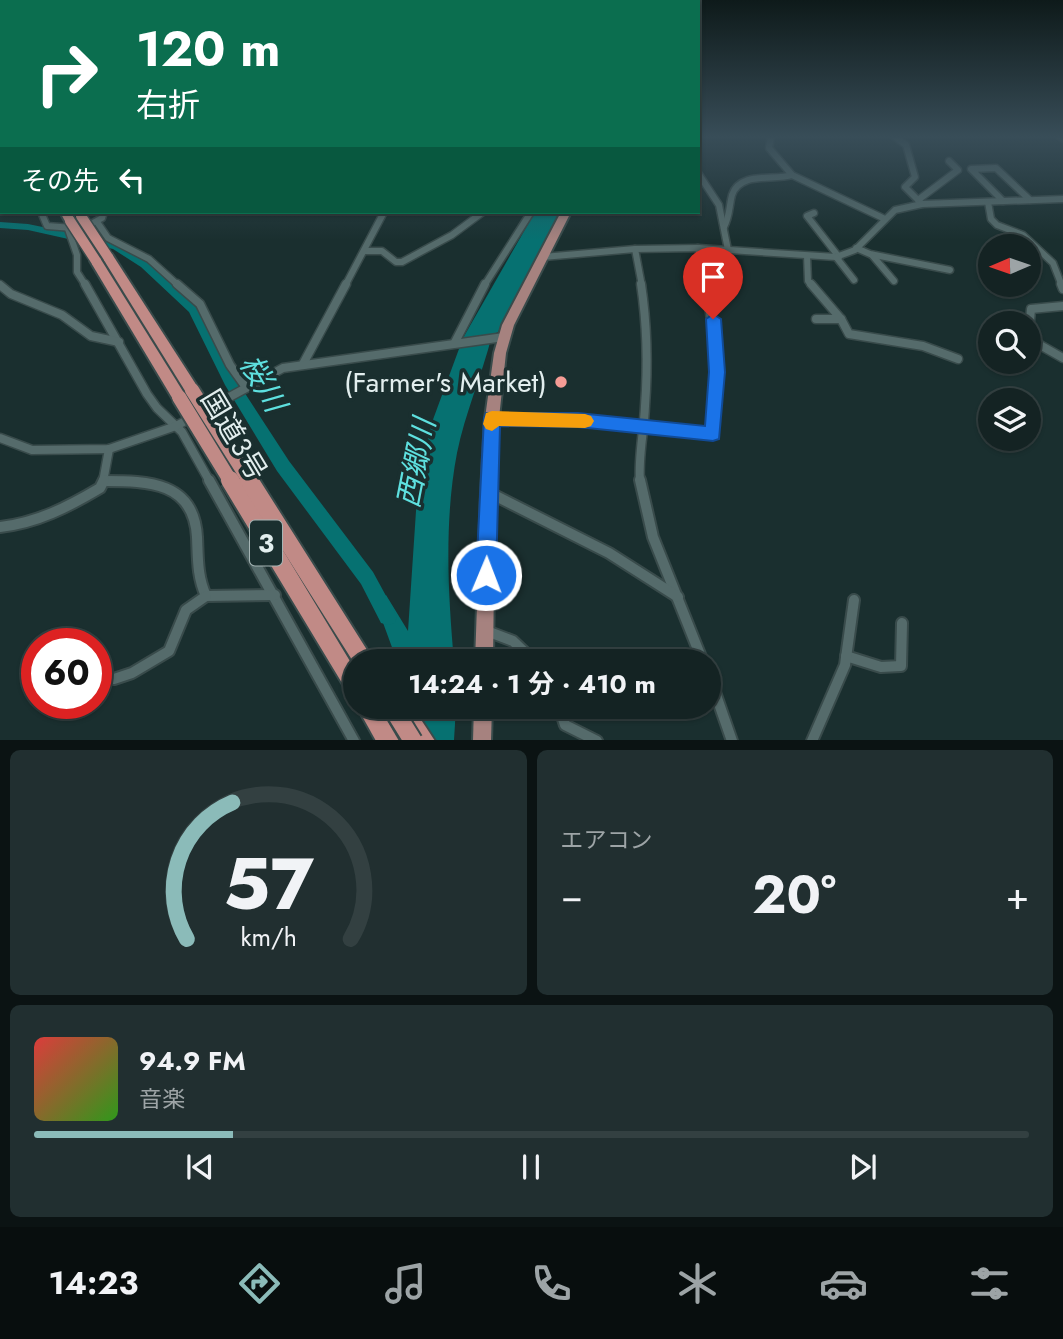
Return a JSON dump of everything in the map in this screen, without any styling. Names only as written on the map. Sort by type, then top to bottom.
[{"type":"highway","name":"国道3号","points":[[73,218],[102,259],[185,394],[343,666]]},
{"type":"highway","name":"国道3号","points":[[185,394],[355,649]]},
{"type":"highway","points":[[375,719],[388,740]]},
{"type":"highway","points":[[401,719],[414,740]]},
{"type":"highway","points":[[408,719],[424,740]]},
{"type":"main road","points":[[484,649],[488,492],[499,338],[565,214]]},
{"type":"main road","points":[[482,740],[483,719]]},
{"type":"street","points":[[788,171],[792,175],[885,219]]},
{"type":"street","points":[[913,171],[915,177],[905,187],[920,202]]},
{"type":"street","points":[[920,202],[957,171]]},
{"type":"street","points":[[973,171],[1003,201]]},
{"type":"street","points":[[999,171],[1030,200]]},
{"type":"street","points":[[724,227],[730,219],[734,189],[742,182],[754,178],[782,179],[792,175]]},
{"type":"street","points":[[702,180],[719,205],[727,250]]},
{"type":"street","points":[[543,257],[635,249],[698,248],[837,257],[856,248],[899,208],[920,202],[1063,199]]},
{"type":"street","points":[[988,202],[991,219],[997,225],[1023,235],[1053,263],[1063,289]]},
{"type":"street","points":[[814,213],[807,216],[854,280]]},
{"type":"street","points":[[42,214],[47,226],[73,218],[97,222],[108,238],[150,258],[200,304],[244,388]]},
{"type":"street","points":[[97,222],[103,214]]},
{"type":"street","points":[[303,364],[383,214]]},
{"type":"street","points":[[363,251],[382,251],[396,262],[402,262],[452,235],[480,214]]},
{"type":"street","points":[[457,342],[484,285],[530,214]]},
{"type":"street","points":[[73,218],[70,240],[80,257],[78,272],[147,394],[176,426],[275,595],[354,740]]},
{"type":"street","points":[[492,418],[578,420],[713,434],[717,372],[716,335],[698,248]]},
{"type":"street","points":[[856,248],[872,255],[950,270]]},
{"type":"street","points":[[635,249],[643,283],[646,334],[644,426],[638,457],[642,502],[698,649]]},
{"type":"street","points":[[872,255],[894,281]]},
{"type":"street","points":[[807,256],[808,281],[841,319],[849,334],[923,346],[958,359]]},
{"type":"street","points":[[0,285],[11,295],[62,315],[91,336],[119,341]]},
{"type":"street","points":[[1031,311],[1063,306]]},
{"type":"street","points":[[816,319],[841,319]]},
{"type":"street","points":[[0,438],[32,450],[109,449],[176,426],[282,368],[499,338]]},
{"type":"street","points":[[1041,346],[1063,358]]},
{"type":"street","points":[[0,527],[17,526],[42,517],[100,488],[104,481],[109,449]]},
{"type":"street","points":[[104,481],[150,481],[178,493],[187,503],[198,536],[195,564],[206,596]]},
{"type":"street","points":[[488,492],[646,574],[678,597]]},
{"type":"street","points":[[114,679],[169,651],[186,610],[206,596],[275,595]]},
{"type":"street","points":[[812,740],[845,665],[854,600]]},
{"type":"street","points":[[846,656],[883,666],[901,666],[902,622]]},
{"type":"street","points":[[484,630],[503,634],[525,649]]},
{"type":"street","points":[[721,709],[732,740]]},
{"type":"street","points":[[388,740],[393,729],[393,719]]},
{"type":"street","points":[[563,719],[565,725],[597,740]]},
{"type":"water","points":[[534,214],[560,214],[498,332],[492,335],[464,423],[450,505],[448,557],[453,649],[393,649],[374,606],[386,595],[408,631],[418,481],[431,425],[463,338]]},
{"type":"water","points":[[408,719],[455,719],[454,740],[409,740]]},
{"type":"waterway","name":"桜川","points":[[0,225],[28,227],[117,246],[145,264],[194,309],[230,381],[283,466],[367,578],[388,616]]},
{"type":"slow traffic","points":[[492,424],[492,418],[585,421]]},
{"type":"place","name":"(Farmer's Market)","points":[[561,382]]},
{"type":"route","points":[[486,575],[492,418],[578,420],[713,434],[717,372],[713,319]]},
{"type":"water label","name":"西郷川","points":[[416,463]]}]
